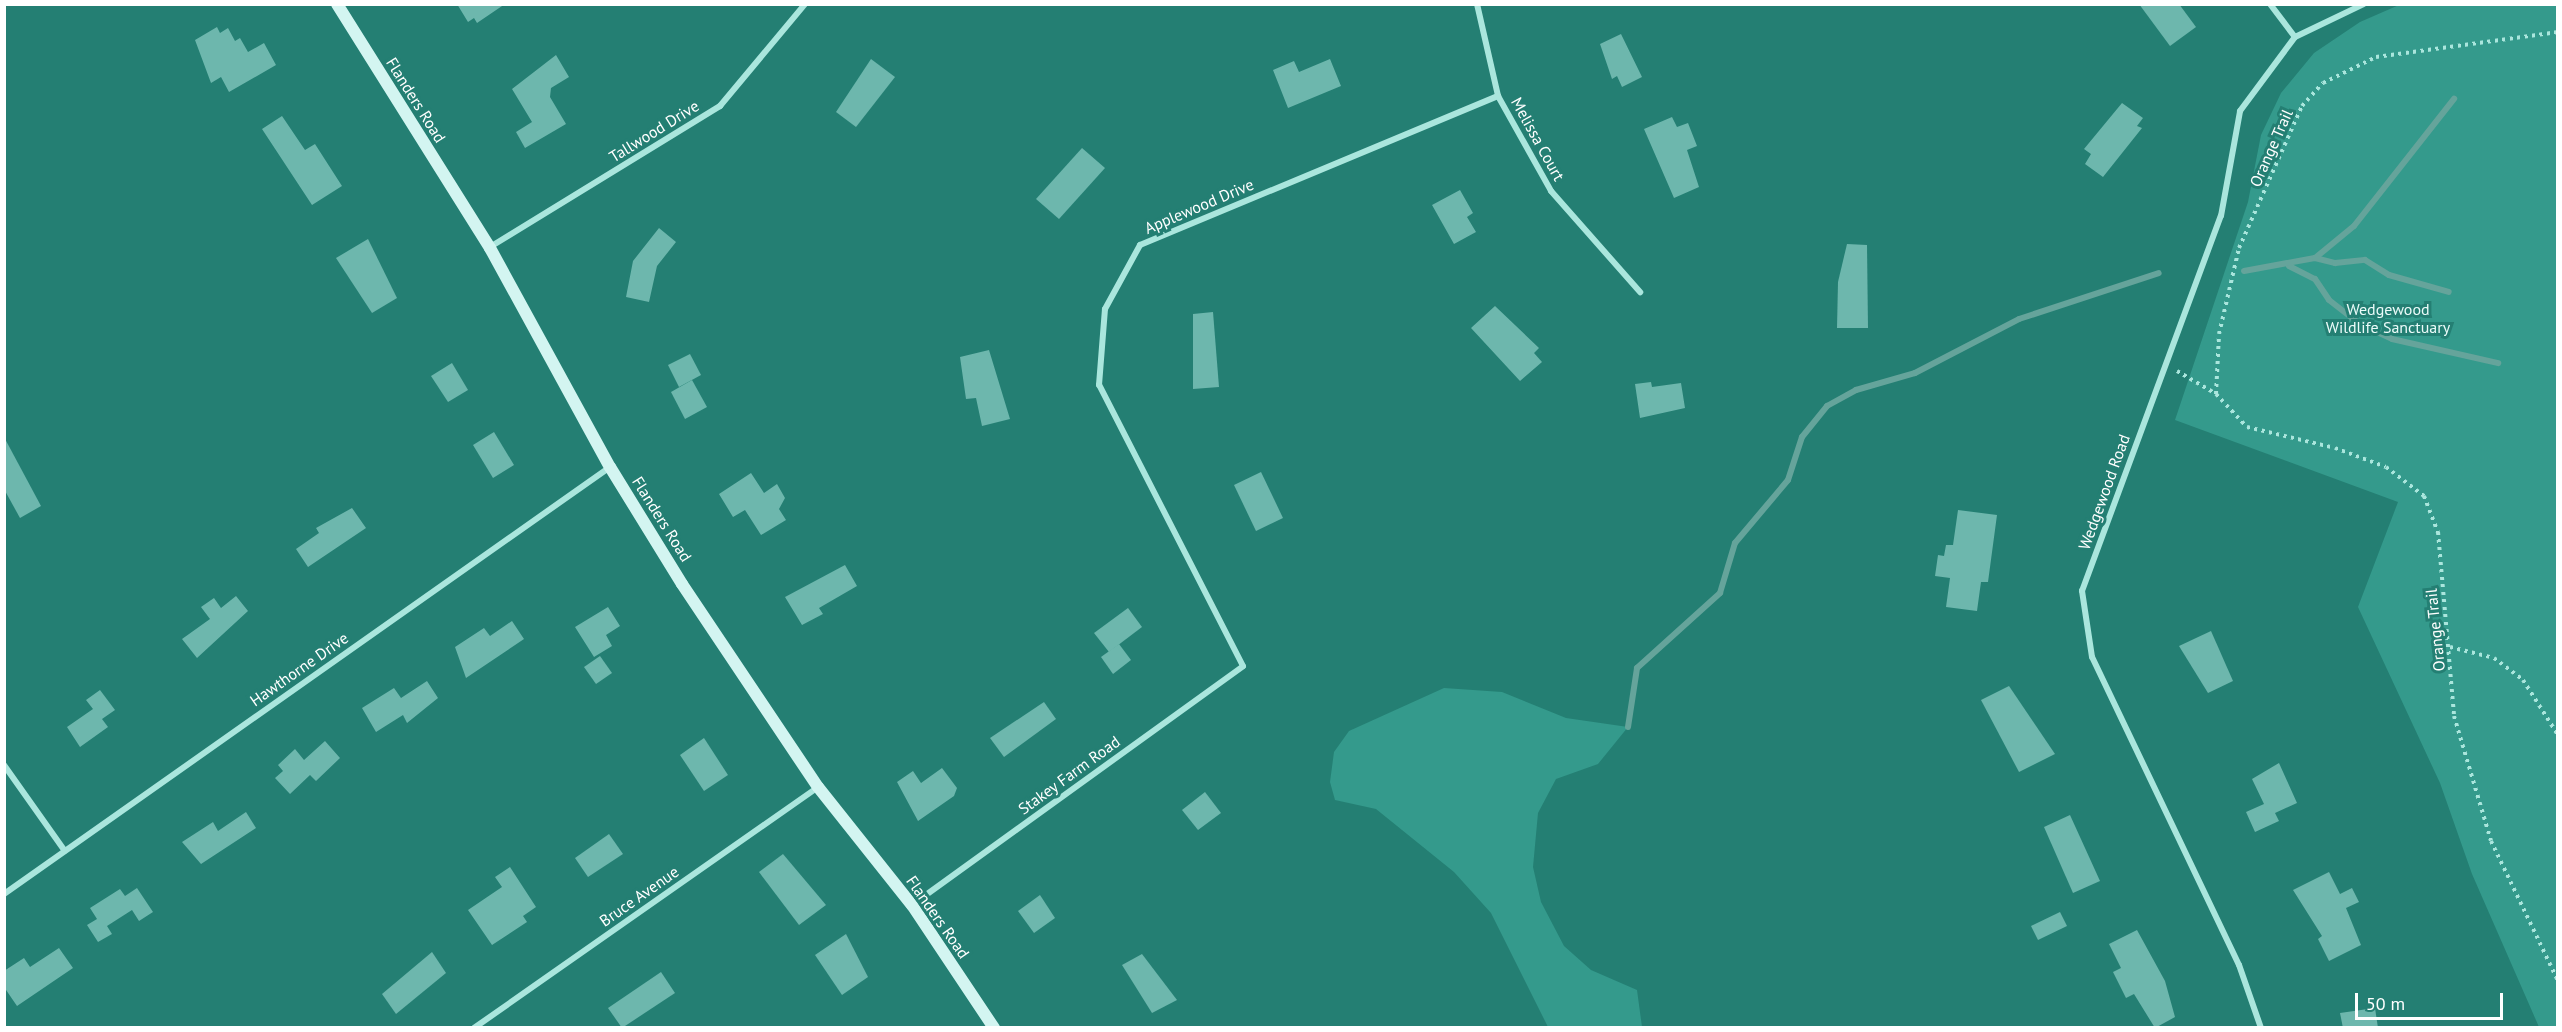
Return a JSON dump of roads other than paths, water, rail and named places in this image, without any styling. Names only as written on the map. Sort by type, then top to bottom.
[{"type":"street","name":"Flanders Road","points":[[337,4],[489,248],[609,466],[818,787],[912,905],[994,1028]]},
{"type":"street","name":"Tallwood Drive","points":[[489,248],[720,106],[805,4]]},
{"type":"street","name":"Melissa Court","points":[[1477,4],[1498,96],[1551,191],[1640,292]]},
{"type":"street","points":[[2270,4],[2295,37]]},
{"type":"street","name":"Wedgewood Road","points":[[2261,1028],[2239,964],[2092,657],[2082,591],[2221,216],[2240,111],[2295,37],[2364,4]]},
{"type":"street","name":"Applewood Drive","points":[[1243,666],[1099,385],[1105,309],[1140,245],[1498,96]]},
{"type":"street","name":"Hawthorne Drive","points":[[4,894],[609,466]]},
{"type":"street","name":"Stakey Farm Road","points":[[912,905],[1243,666]]},
{"type":"street","points":[[4,765],[65,850]]},
{"type":"street","name":"Bruce Avenue","points":[[474,1028],[818,787]]},
{"type":"waterway","points":[[2244,271],[2315,258],[2354,226],[2454,99]]},
{"type":"waterway","points":[[2315,258],[2335,263],[2365,260],[2389,275],[2449,292]]},
{"type":"waterway","points":[[2289,266],[2315,279],[2329,300],[2360,324],[2392,339],[2498,363]]},
{"type":"waterway","points":[[1628,727],[1637,668],[1720,593],[1735,543],[1788,480],[1802,437],[1827,406],[1856,390],[1915,373],[2019,319],[2159,273]]},
{"type":"park label","name":"Wedgewood Wildlife Sanctuary","points":[[2388,318]]}]
